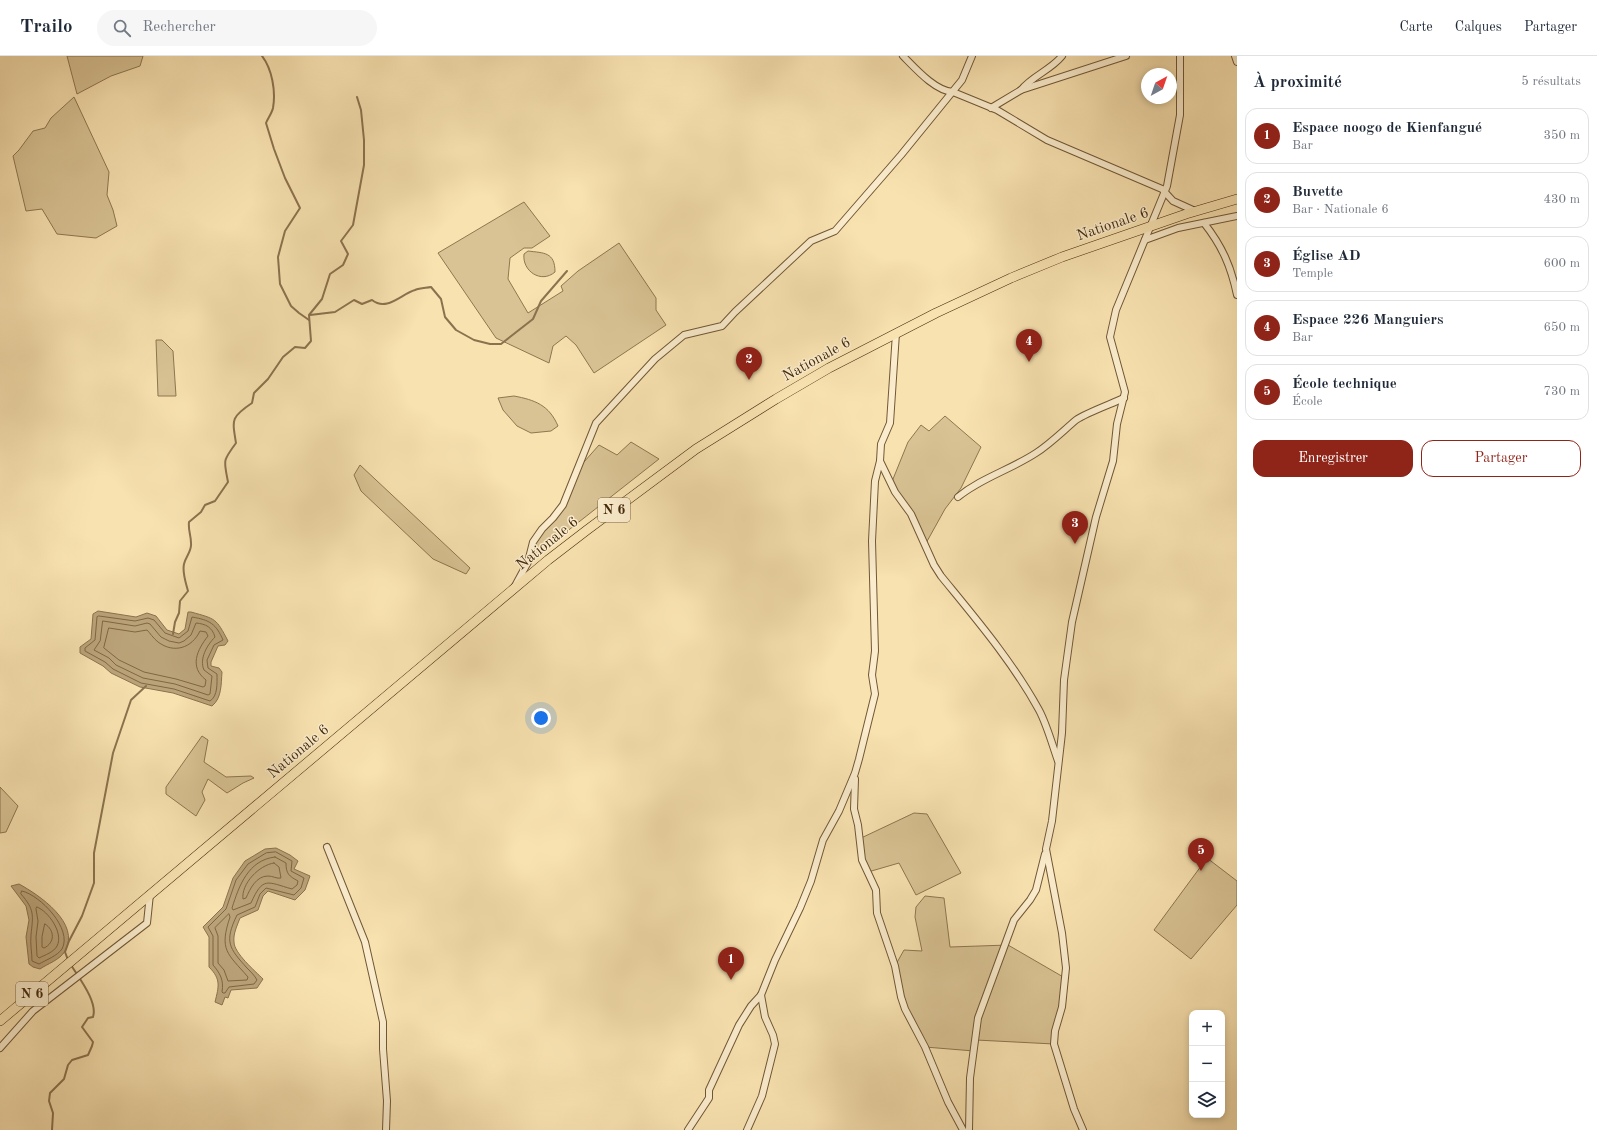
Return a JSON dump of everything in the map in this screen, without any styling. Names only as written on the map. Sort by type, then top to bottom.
[{"type":"main road","name":"Nationale 6","points":[[0,1020],[587,530],[696,450],[802,383],[896,333],[1010,278],[1062,257],[1151,226],[1237,199]]},
{"type":"street","points":[[903,56],[928,80],[946,92],[953,92],[991,108],[1069,151],[1108,165],[1124,174],[1165,191],[1172,201],[1195,211]]},
{"type":"street","points":[[512,592],[528,562],[533,542],[563,505],[596,423],[655,359],[684,335],[722,326],[811,241],[835,231],[953,92],[962,80],[972,56]]},
{"type":"street","points":[[1021,90],[1027,83],[1054,65],[1062,56]]},
{"type":"street","points":[[991,108],[1021,90],[1126,56]]},
{"type":"street","points":[[969,1130],[970,1078],[978,1018],[1014,920],[1036,890],[1043,866],[1052,821],[1062,733],[1064,680],[1072,622],[1096,517],[1113,461],[1117,424],[1125,392],[1112,349],[1110,337],[1116,310],[1165,191],[1180,115],[1180,56]]},
{"type":"street","points":[[1179,65],[1186,56]]},
{"type":"street","points":[[1235,56],[1237,62]]},
{"type":"street","points":[[1145,240],[1178,228],[1237,216]]},
{"type":"street","points":[[1204,223],[1216,239],[1229,264],[1237,295]]},
{"type":"street","points":[[688,1130],[709,1098],[709,1090],[739,1025],[751,1006],[761,995],[775,960],[800,908],[811,880],[823,840],[839,811],[855,773],[875,694],[872,675],[875,651],[872,541],[875,481],[880,461],[881,444],[890,423],[896,333]]},
{"type":"street","points":[[958,497],[978,482],[1008,470],[1036,453],[1064,432],[1077,419],[1124,398]]},
{"type":"street","points":[[880,461],[895,492],[911,514],[934,565],[941,576],[1021,678],[1040,711],[1059,762]]},
{"type":"street","points":[[855,773],[854,809],[858,825],[862,860],[876,890],[877,914],[895,966],[901,997],[905,1009],[925,1047],[948,1102],[963,1130]]},
{"type":"street","points":[[327,847],[365,942],[384,1022],[383,1049],[387,1101],[386,1130]]},
{"type":"street","points":[[1046,849],[1062,933],[1066,968],[1062,1007],[1055,1032],[1054,1044],[1074,1109],[1083,1130]]},
{"type":"street","points":[[0,1048],[33,1011],[147,923],[150,894]]},
{"type":"street","points":[[747,1130],[762,1096],[775,1044],[773,1035],[765,1017],[761,995]]},
{"type":"shaded area","points":[[67,56],[143,56],[140,66],[111,76],[77,94]]},
{"type":"shaded area","points":[[74,97],[109,172],[107,195],[117,226],[96,238],[57,234],[42,209],[26,211],[13,156],[33,131],[45,128],[51,118]]},
{"type":"shaded area","points":[[524,202],[550,236],[532,248],[524,248],[510,258],[508,279],[528,313],[563,291],[561,286],[578,271],[619,243],[656,298],[656,310],[666,325],[594,373],[576,345],[566,336],[553,346],[549,363],[496,338],[438,253]]},
{"type":"shaded area","points":[[528,251],[544,253],[551,257],[555,272],[544,277],[534,274],[526,266],[524,260],[524,254]]},
{"type":"shaded area","points":[[156,340],[162,340],[173,351],[176,396],[158,396]]},
{"type":"shaded area","points":[[514,396],[528,399],[546,408],[558,426],[551,431],[531,433],[517,426],[503,410],[498,398]]},
{"type":"shaded area","points":[[945,416],[981,447],[961,488],[945,509],[925,545],[891,484],[908,442],[921,425],[929,431]]},
{"type":"shaded area","points":[[631,442],[659,459],[528,562],[533,542],[563,505],[576,471],[599,445],[617,455]]},
{"type":"shaded area","points":[[360,465],[470,568],[466,574],[433,559],[361,491],[354,475]]},
{"type":"shaded area","points":[[202,736],[208,740],[204,762],[226,777],[251,776],[254,778],[227,793],[208,779],[202,792],[205,800],[196,816],[166,794],[166,787]]},
{"type":"shaded area","points":[[0,787],[18,806],[6,832],[0,833]]},
{"type":"shaded area","points":[[914,813],[927,814],[961,873],[916,895],[899,863],[868,872],[859,839]]},
{"type":"shaded area","points":[[1207,858],[1237,881],[1237,905],[1191,959],[1154,930]]},
{"type":"shaded area","points":[[925,896],[944,898],[950,947],[1008,945],[1065,978],[1054,1044],[976,1040],[974,1051],[925,1047],[905,1009],[895,966],[904,950],[922,951],[915,917],[916,907]]},
{"type":"water","points":[[98,611],[136,617],[147,613],[156,616],[167,630],[179,634],[185,629],[188,612],[206,616],[214,620],[221,628],[228,641],[225,645],[218,646],[211,662],[211,666],[219,668],[222,672],[219,695],[215,703],[212,706],[173,693],[140,687],[111,673],[103,666],[80,653],[80,647],[91,639],[93,614]]},
{"type":"water","points":[[276,848],[298,861],[294,869],[310,876],[305,890],[295,900],[268,891],[263,896],[258,910],[240,918],[234,936],[235,946],[246,962],[263,979],[257,988],[231,990],[228,998],[225,997],[222,1005],[215,1002],[218,983],[216,975],[209,967],[209,937],[203,927],[223,907],[233,878],[245,861],[265,849]]},
{"type":"water","points":[[19,884],[37,895],[56,911],[63,920],[67,930],[68,941],[63,954],[40,969],[29,964],[26,937],[29,920],[26,906],[11,886]]},
{"type":"waterway","points":[[262,56],[271,74],[274,95],[272,110],[266,123],[285,178],[300,208],[285,231],[278,257],[280,284],[291,306],[309,320]]},
{"type":"waterway","points":[[173,634],[175,622],[179,613],[180,601],[188,591],[184,578],[184,567],[191,546],[189,522],[201,512],[205,505],[215,501],[228,482],[225,461],[236,443],[234,429],[235,419],[240,412],[252,403],[254,393],[268,379],[283,357],[295,347],[305,348],[311,341],[309,315],[322,299],[330,274],[343,265],[348,254],[341,241],[353,225],[364,165],[364,140],[361,110],[357,97]]},
{"type":"waterway","points":[[310,315],[335,312],[354,300],[362,304],[372,300],[383,304],[389,303],[415,290],[431,287],[441,299],[445,317],[456,330],[474,340],[490,344],[501,344],[533,319],[541,301],[567,271]]},
{"type":"waterway","points":[[68,960],[65,952],[82,916],[94,883],[94,853],[113,753],[131,700],[146,686]]},
{"type":"waterway","points":[[52,1130],[53,1113],[49,1101],[50,1093],[64,1079],[68,1065],[72,1060],[88,1055],[93,1042],[82,1027],[88,1018],[93,1017],[93,1004],[87,990],[71,965]]},
{"type":"place","name":"Espace 226 Manguiers","points":[[1029,362]]},
{"type":"place","name":"Buvette","points":[[749,380]]},
{"type":"place","name":"Église AD","points":[[1075,544]]},
{"type":"place","name":"École technique","points":[[1201,871]]},
{"type":"place","name":"Espace noogo de Kienfangué","points":[[731,980]]}]
